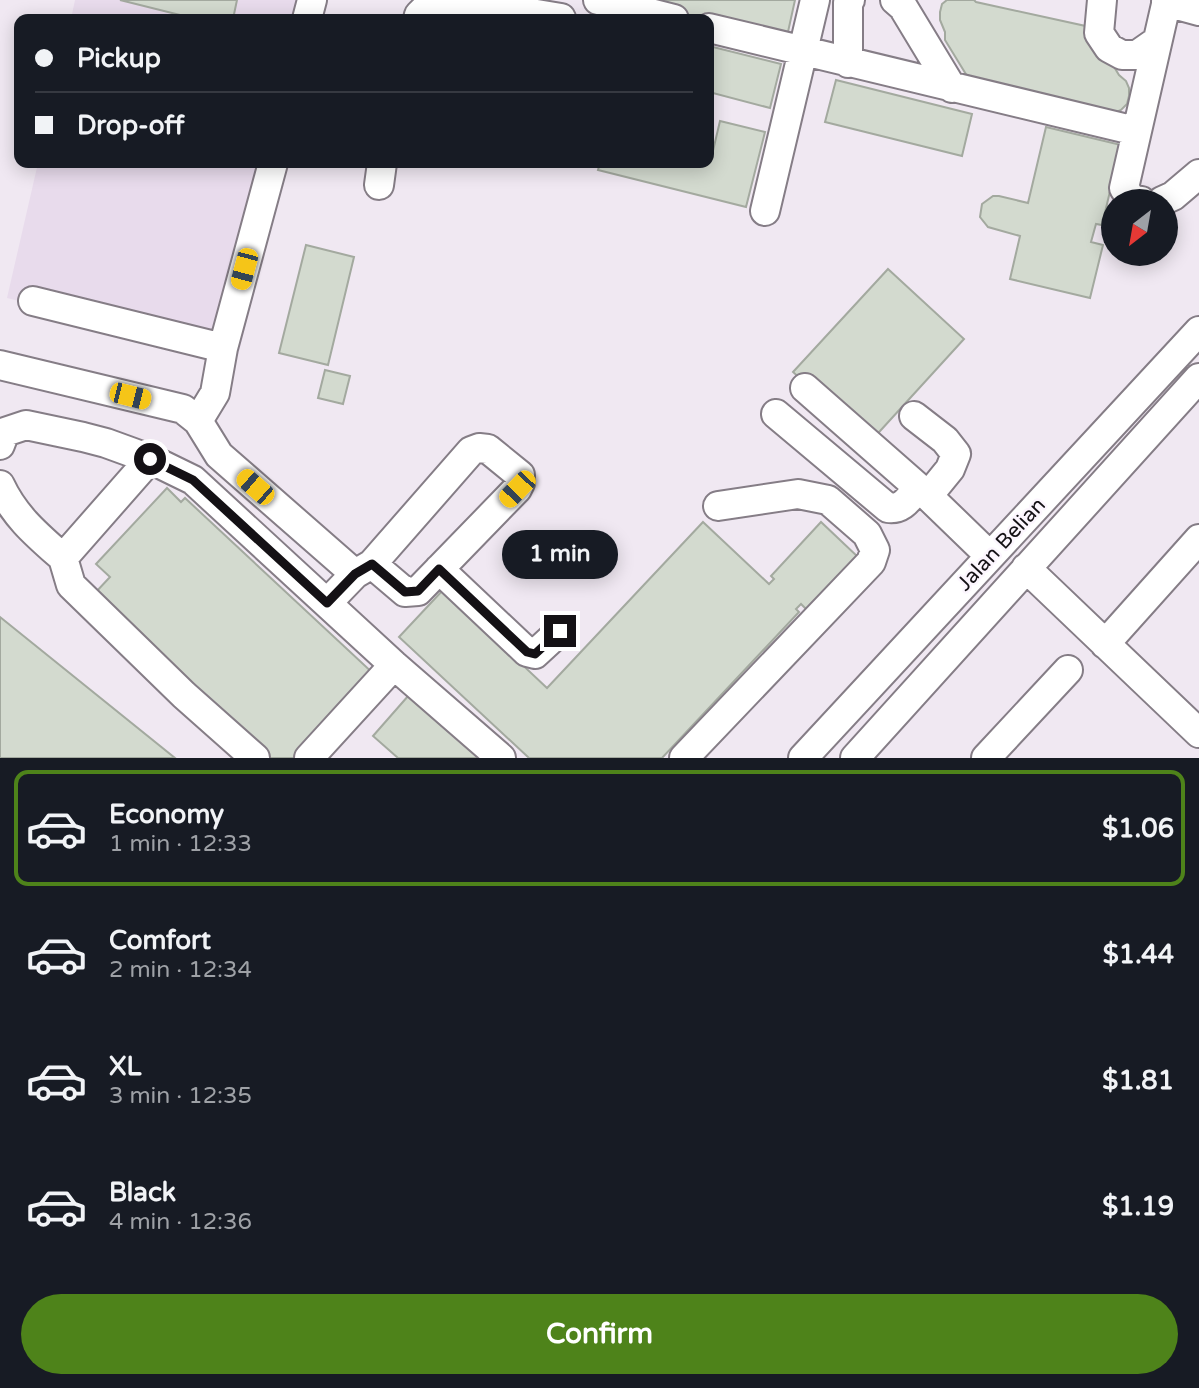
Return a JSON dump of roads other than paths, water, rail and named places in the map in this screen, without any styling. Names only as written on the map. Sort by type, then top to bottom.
[{"type":"street","points":[[598,0],[654,14]]},
{"type":"street","points":[[765,211],[815,0]]},
{"type":"street","points":[[848,63],[850,0]]},
{"type":"street","points":[[895,0],[903,6],[952,88]]},
{"type":"street","points":[[1102,0],[1099,33],[1109,48],[1122,55],[1137,55],[1157,41]]},
{"type":"street","points":[[420,14],[431,3],[456,1],[562,12]]},
{"type":"street","points":[[1125,189],[1167,1],[1199,11]]},
{"type":"street","points":[[714,29],[1136,131]]},
{"type":"street","points":[[198,421],[215,393],[223,348],[272,168]]},
{"type":"street","points":[[1178,192],[1199,174]]},
{"type":"street","points":[[33,301],[223,348]]},
{"type":"street","name":"Jalan Belian","points":[[803,758],[1199,331]]},
{"type":"street","points":[[0,365],[183,409],[198,421],[219,455],[363,569],[405,592],[418,591],[517,489],[520,475],[488,449],[471,451],[363,569],[327,603]]},
{"type":"street","name":"Jalan Belian","points":[[857,757],[1199,378]]},
{"type":"street","points":[[805,388],[923,492],[990,556]]},
{"type":"street","points":[[776,414],[888,508],[895,509],[923,492],[950,469],[956,454],[945,440],[914,416]]},
{"type":"street","points":[[0,444],[5,432],[26,425],[106,443],[150,459],[193,480],[394,665],[501,758]]},
{"type":"street","points":[[63,558],[150,459]]},
{"type":"street","points":[[0,485],[27,527],[63,558],[71,585],[184,695],[255,758]]},
{"type":"street","points":[[684,758],[871,562],[875,550],[867,534],[828,500],[798,494],[718,506]]},
{"type":"street","points":[[1105,643],[1199,539]]},
{"type":"street","points":[[1027,568],[1199,733]]},
{"type":"street","points":[[439,569],[527,652],[535,654],[560,631]]},
{"type":"street","points":[[309,758],[394,665]]},
{"type":"street","points":[[986,758],[1068,670]]}]
